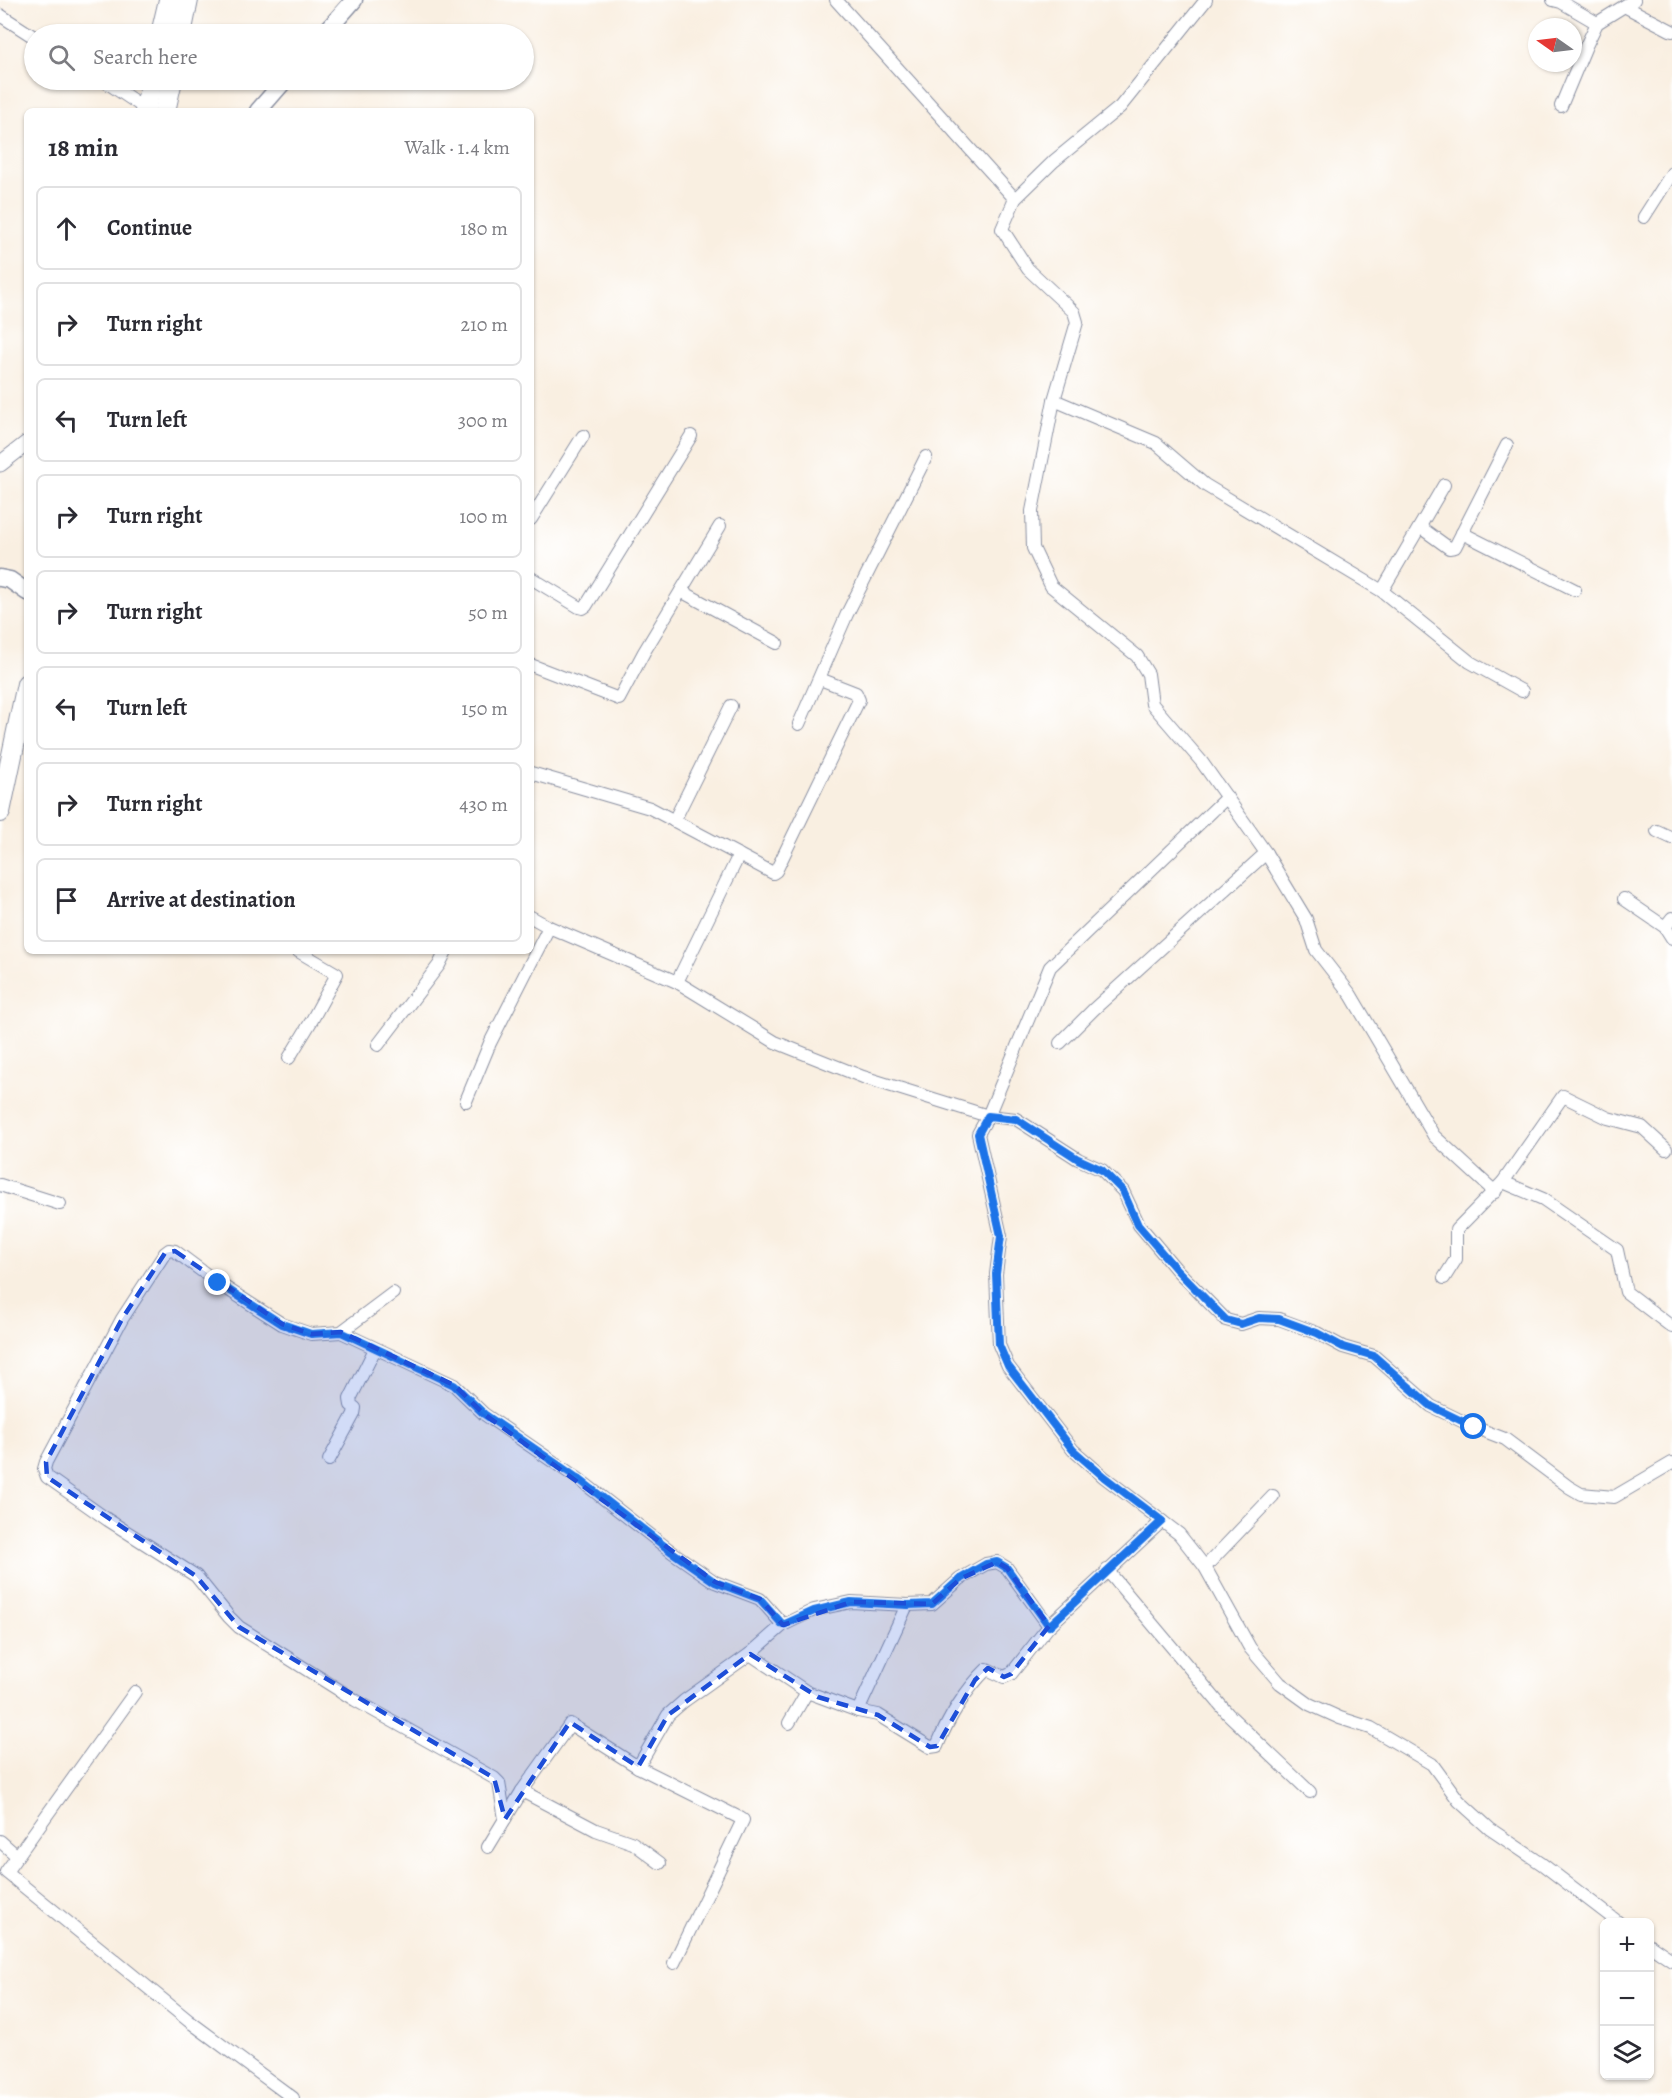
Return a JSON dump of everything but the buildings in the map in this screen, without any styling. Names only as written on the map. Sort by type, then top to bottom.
[{"type":"main road","points":[[163,24],[169,0]]},
{"type":"main road","points":[[183,24],[188,0]]},
{"type":"main road","points":[[333,24],[354,0]]},
{"type":"main road","points":[[152,90],[152,108]]},
{"type":"main road","points":[[153,108],[165,90]]},
{"type":"main road","points":[[261,108],[276,90]]},
{"type":"main road","points":[[0,578],[10,580],[24,590]]},
{"type":"main road","points":[[0,812],[24,698]]},
{"type":"street","points":[[836,0],[1015,199]]},
{"type":"street","points":[[1206,0],[1120,107],[1054,161],[1015,199],[1002,229],[1028,269],[1074,312],[1077,322],[1054,400],[1032,511],[1033,548],[1051,586],[1137,656],[1148,674],[1152,704],[1201,761],[1266,853],[1306,919],[1316,950],[1351,995],[1434,1136],[1494,1192]]},
{"type":"street","points":[[1553,0],[1561,2],[1597,24]]},
{"type":"street","points":[[1561,106],[1597,24],[1630,3],[1672,31]]},
{"type":"street","points":[[0,15],[24,31]]},
{"type":"street","points":[[119,90],[149,108]]},
{"type":"street","points":[[1644,217],[1672,173]]},
{"type":"street","points":[[1054,400],[1156,443],[1205,485],[1382,591],[1470,662],[1522,692]]},
{"type":"street","points":[[534,514],[583,436]]},
{"type":"street","points":[[534,580],[579,607],[586,606],[692,436]]},
{"type":"street","points":[[0,464],[24,445]]},
{"type":"street","points":[[1420,527],[1452,549],[1455,547],[1507,445]]},
{"type":"street","points":[[799,724],[847,614],[926,457]]},
{"type":"street","points":[[1382,591],[1444,485]]},
{"type":"street","points":[[534,666],[619,699],[644,652],[720,526]]},
{"type":"street","points":[[1462,533],[1575,590]]},
{"type":"street","points":[[681,591],[777,643]]},
{"type":"street","points":[[534,774],[650,808],[773,873],[859,700],[856,693],[820,680]]},
{"type":"street","points":[[674,821],[731,706]]},
{"type":"street","points":[[1227,796],[1046,972],[988,1116],[978,1134],[1001,1236],[996,1274],[999,1345],[1008,1366],[1073,1450],[1104,1477],[1179,1534],[1205,1567],[1250,1648],[1280,1683],[1309,1704],[1340,1718],[1371,1728],[1432,1764],[1459,1801],[1490,1829],[1542,1864],[1611,1918]]},
{"type":"street","points":[[1658,831],[1672,838]]},
{"type":"street","points":[[1059,1043],[1266,853]]},
{"type":"street","points":[[677,982],[740,855]]},
{"type":"street","points":[[1624,899],[1670,928]]},
{"type":"street","points":[[534,919],[677,982],[775,1041],[863,1077],[988,1116],[1016,1119],[1078,1159],[1102,1170],[1123,1191],[1138,1225],[1176,1269],[1226,1320],[1241,1324],[1259,1318],[1279,1319],[1317,1333],[1343,1347],[1374,1356],[1431,1406],[1505,1439],[1581,1494],[1614,1497],[1672,1463]]},
{"type":"street","points":[[466,1101],[490,1043],[549,927]]},
{"type":"street","points":[[289,1058],[337,974],[303,954]]},
{"type":"street","points":[[378,1045],[439,965],[444,954]]},
{"type":"street","points":[[1444,1278],[1456,1259],[1456,1230],[1503,1182],[1563,1096],[1608,1118],[1642,1127],[1666,1149]]},
{"type":"street","points":[[1503,1182],[1543,1199],[1617,1250],[1626,1292],[1672,1327]]},
{"type":"street","points":[[0,1185],[60,1204]]},
{"type":"street","points":[[505,1819],[499,1783],[494,1778],[355,1700],[239,1627],[228,1617],[196,1576],[47,1477],[44,1469],[46,1462],[122,1319],[169,1250],[174,1251],[218,1283],[282,1324],[311,1334],[341,1332],[454,1385],[484,1414],[580,1480],[715,1582],[760,1599],[783,1625]]},
{"type":"street","points":[[341,1332],[393,1293]]},
{"type":"street","points":[[329,1460],[354,1414],[355,1408],[351,1405],[350,1399],[375,1349]]},
{"type":"street","points":[[1205,1567],[1272,1496]]},
{"type":"street","points":[[750,1654],[807,1692],[858,1712],[878,1715],[930,1747],[937,1746],[975,1680],[987,1669],[1004,1677],[1011,1674],[1049,1626],[1162,1521]]},
{"type":"street","points":[[638,1767],[668,1715],[750,1654],[783,1625],[814,1611],[851,1602],[932,1604],[960,1579],[986,1564],[997,1562],[1007,1568],[1049,1626]]},
{"type":"street","points":[[1107,1570],[1228,1714],[1310,1792]]},
{"type":"street","points":[[858,1712],[908,1605]]},
{"type":"street","points":[[135,1692],[6,1872],[189,2021],[293,2098]]},
{"type":"street","points":[[789,1724],[807,1692]]},
{"type":"street","points":[[488,1847],[522,1791],[570,1724],[638,1767],[743,1820],[674,1963]]},
{"type":"street","points":[[522,1791],[596,1830],[633,1843],[660,1863]]},
{"type":"street","points":[[0,1841],[17,1856]]},
{"type":"street","points":[[1654,1948],[1672,1960]]},
{"type":"highlighted area","points":[[175,1251],[282,1324],[311,1334],[341,1332],[454,1385],[484,1414],[715,1582],[760,1599],[783,1625],[851,1602],[932,1604],[960,1579],[997,1562],[1007,1568],[1049,1626],[1011,1674],[1004,1677],[988,1668],[975,1680],[937,1746],[930,1747],[878,1715],[818,1697],[750,1654],[668,1715],[638,1767],[570,1722],[505,1819],[494,1778],[239,1627],[196,1576],[47,1477],[46,1462],[122,1319],[165,1253]]},
{"type":"route","points":[[218,1283],[282,1324],[311,1334],[341,1332],[454,1385],[484,1414],[580,1480],[672,1552],[715,1582],[760,1599],[783,1625],[814,1611],[851,1602],[932,1604],[960,1579],[986,1564],[997,1562],[1007,1568],[1049,1626],[1162,1521],[1073,1450],[1008,1366],[999,1345],[996,1274],[1001,1236],[978,1134],[988,1116],[1016,1119],[1078,1159],[1102,1170],[1123,1191],[1138,1225],[1176,1269],[1226,1320],[1241,1324],[1259,1318],[1279,1319],[1317,1333],[1343,1347],[1374,1356],[1431,1406],[1474,1427]]}]
